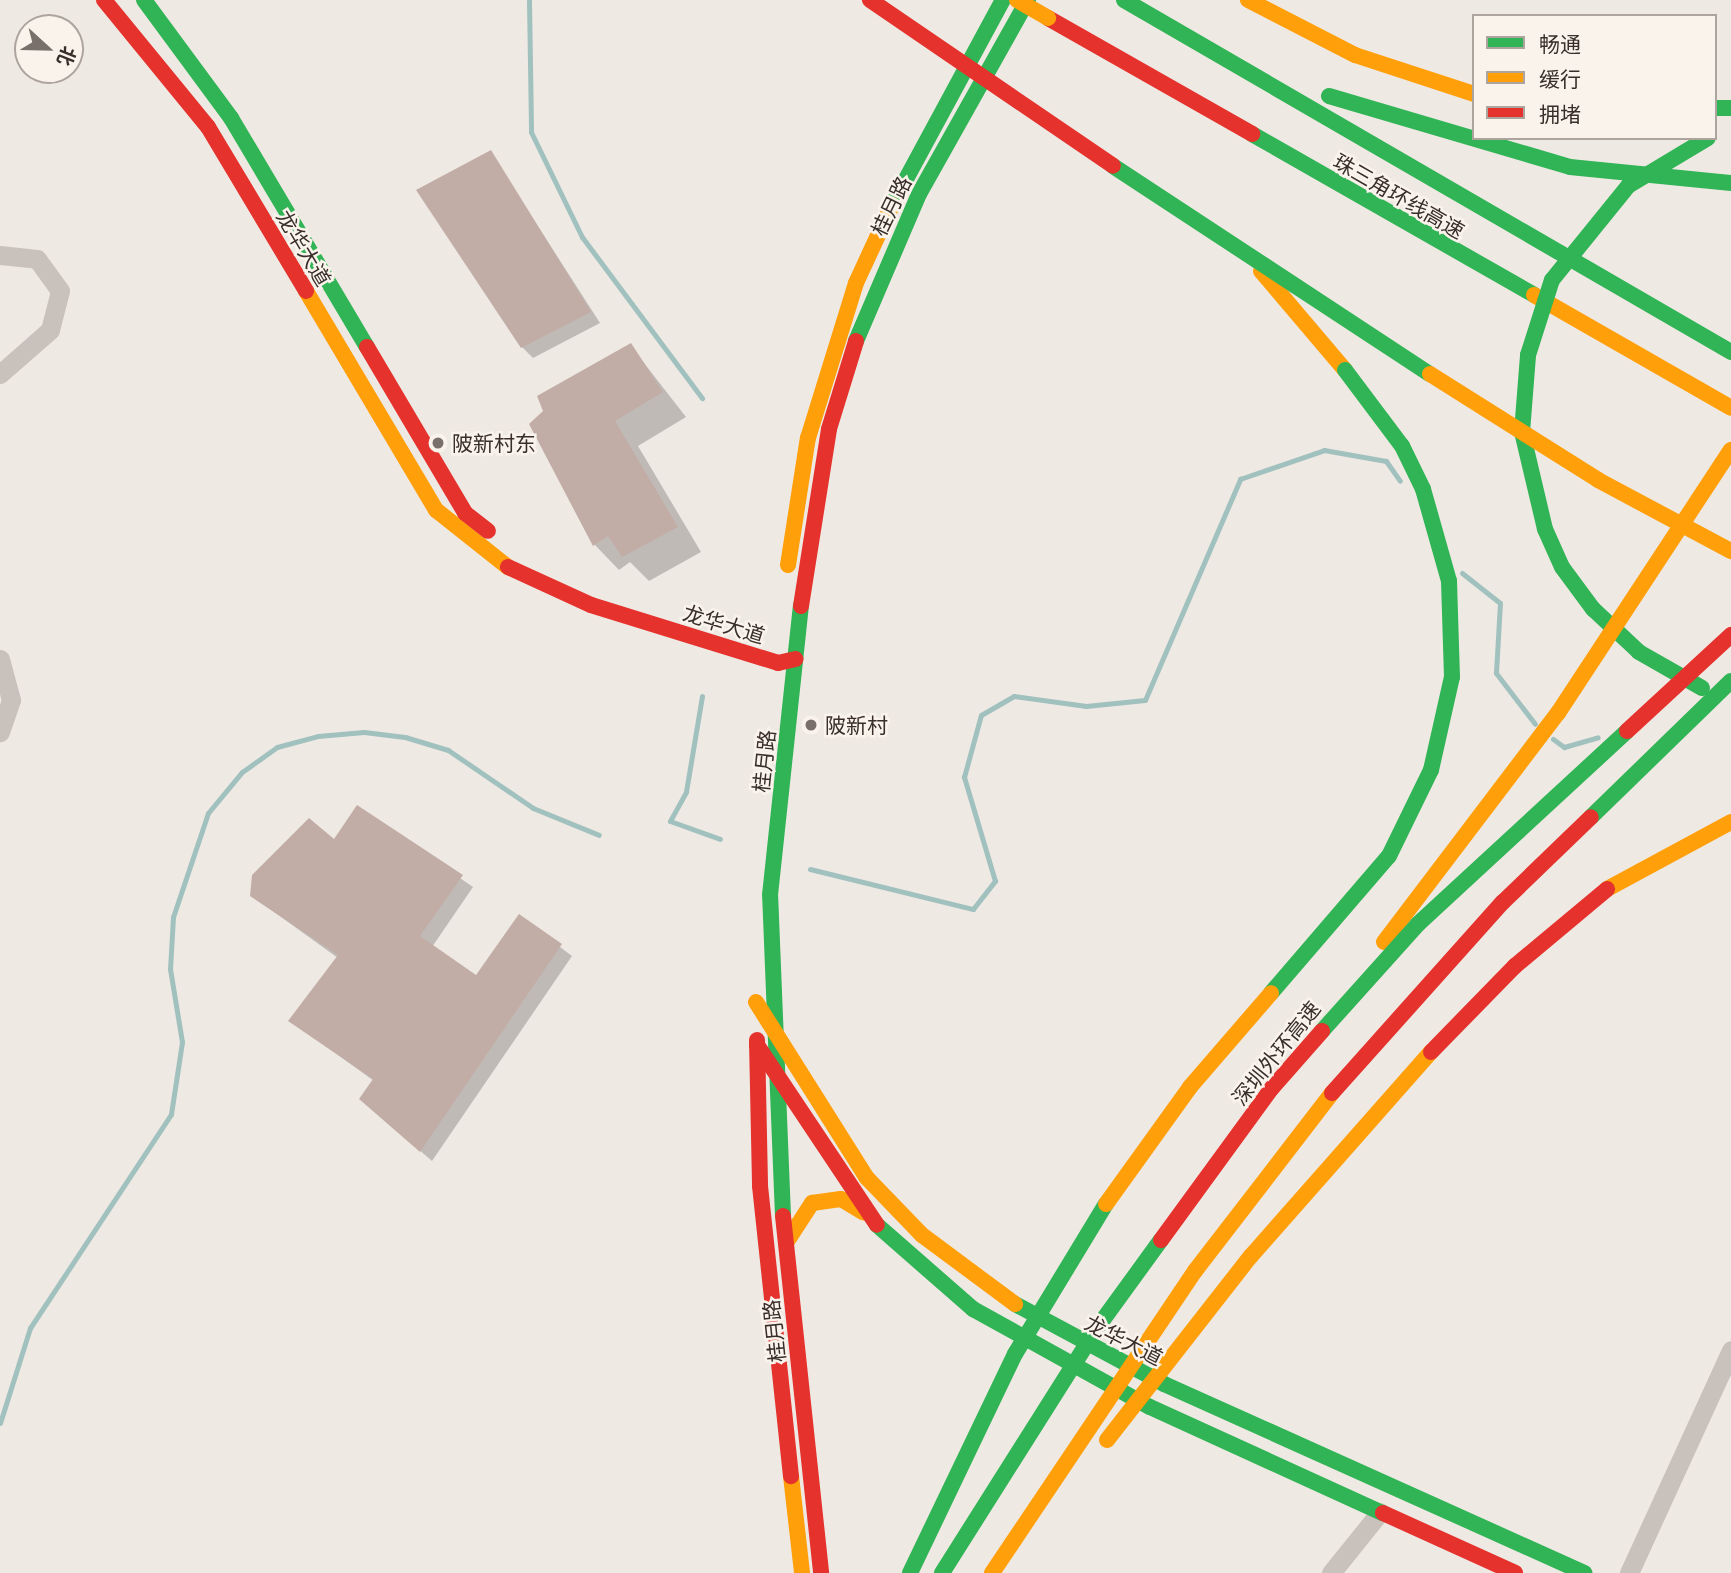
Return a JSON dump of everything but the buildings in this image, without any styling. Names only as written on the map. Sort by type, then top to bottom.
[{"type":"main road","name":"龙华大道","points":[[104,0],[208,127],[436,510],[498,562],[542,586],[778,663],[796,659]]},
{"type":"main road","name":"龙华大道","points":[[144,0],[231,118],[465,513],[554,570],[780,646],[796,659]]},
{"type":"main road","points":[[870,0],[1254,263],[1598,480],[1731,551]]},
{"type":"main road","name":"桂月路","points":[[802,1573],[760,1186],[754,892],[798,490],[838,332],[915,157],[1003,0]]},
{"type":"main road","name":"珠三角环线高速","points":[[1017,0],[1731,408]]},
{"type":"main road","name":"桂月路","points":[[821,1573],[786,1245],[776,1077],[771,895],[817,486],[866,310],[919,194],[1028,0]]},
{"type":"main road","name":"珠三角环线高速","points":[[1124,0],[1731,352]]},
{"type":"main road","points":[[1248,0],[1355,55],[1472,93]]},
{"type":"main road","points":[[1193,39],[1355,106],[1493,148],[1570,167],[1731,183]]},
{"type":"main road","points":[[1708,140],[1628,186],[1552,280],[1528,355],[1522,432],[1545,529],[1562,567],[1593,609],[1639,652],[1731,699]]},
{"type":"main road","points":[[910,1573],[978,1425],[1055,1285],[1190,1087],[1389,856],[1413,815],[1444,724],[1454,629],[1449,581],[1423,489],[1375,406],[1254,263]]},
{"type":"main road","points":[[1272,1088],[1566,702],[1731,450]]},
{"type":"main road","name":"深圳外环高速","points":[[942,1573],[1097,1328],[1272,1088],[1418,924],[1731,635]]},
{"type":"main road","points":[[992,1573],[1195,1271],[1343,1079],[1532,873],[1731,681]]},
{"type":"main road","points":[[1003,1573],[1251,1256],[1390,1093],[1515,966],[1614,884],[1731,822]]},
{"type":"main road","name":"龙华大道","points":[[756,1002],[867,1178],[922,1235],[1005,1299],[1164,1384],[1585,1573]]},
{"type":"main road","points":[[757,1045],[863,1212]]},
{"type":"main road","points":[[786,1245],[812,1203],[841,1199],[863,1212],[932,1278],[1011,1334],[1150,1407],[1515,1573]]},
{"type":"street","points":[[0,255],[37,259],[60,291],[50,330],[0,374]]},
{"type":"street","points":[[0,659],[11,700],[0,732]]},
{"type":"street","points":[[1629,1573],[1731,1350]]},
{"type":"street","points":[[1331,1573],[1380,1512]]},
{"type":"waterway","points":[[529,0],[531,132],[582,237],[702,398]]},
{"type":"waterway","points":[[810,869],[973,909],[995,881],[964,777],[981,715],[1014,696],[1086,706],[1145,700],[1240,479],[1324,450],[1386,461],[1400,481]]},
{"type":"waterway","points":[[1462,573],[1500,603],[1496,673],[1535,724]]},
{"type":"waterway","points":[[702,696],[686,792],[670,821],[720,839]]},
{"type":"waterway","points":[[0,1423],[30,1328],[171,1114],[182,1042],[170,969],[173,917],[208,813],[242,772],[277,747],[318,736],[364,732],[405,737],[448,750],[533,808],[599,835]]},
{"type":"waterway","points":[[1553,739],[1564,747],[1598,737]]},
{"type":"traffic: fast","points":[[144,0],[231,118],[367,347]]},
{"type":"traffic: fast","points":[[892,205],[1003,0]]},
{"type":"traffic: fast","points":[[856,341],[919,194],[1028,0]]},
{"type":"traffic: fast","points":[[1124,0],[1731,352]]},
{"type":"traffic: fast","points":[[1329,96],[1472,138]]},
{"type":"traffic: fast","points":[[1717,108],[1731,108]]},
{"type":"traffic: fast","points":[[1252,134],[1534,295]]},
{"type":"traffic: fast","points":[[1478,140],[1570,167],[1731,183]]},
{"type":"traffic: fast","points":[[1702,688],[1639,652],[1593,609],[1562,567],[1545,529],[1522,432],[1528,355],[1552,280],[1628,186],[1705,140]]},
{"type":"traffic: fast","points":[[1113,166],[1430,374]]},
{"type":"traffic: fast","points":[[1271,993],[1389,856],[1431,770],[1452,677],[1449,581],[1423,489],[1402,446],[1345,370]]},
{"type":"traffic: fast","points":[[783,1216],[770,895],[801,606]]},
{"type":"traffic: fast","points":[[1591,817],[1731,681]]},
{"type":"traffic: fast","points":[[1322,1031],[1418,924],[1627,731]]},
{"type":"traffic: fast","points":[[910,1573],[1015,1354],[1106,1204]]},
{"type":"traffic: fast","points":[[877,1225],[973,1309],[1150,1407],[1383,1513]]},
{"type":"traffic: fast","points":[[942,1573],[1097,1328],[1161,1240]]},
{"type":"traffic: fast","points":[[1015,1304],[1164,1384],[1585,1573]]},
{"type":"traffic: slow","points":[[1017,0],[1048,18]]},
{"type":"traffic: slow","points":[[1248,0],[1355,55],[1472,93]]},
{"type":"traffic: slow","points":[[788,565],[808,438],[856,283],[892,205]]},
{"type":"traffic: slow","points":[[1261,271],[1345,370]]},
{"type":"traffic: slow","points":[[306,291],[436,510],[508,567]]},
{"type":"traffic: slow","points":[[1534,295],[1731,408]]},
{"type":"traffic: slow","points":[[1430,374],[1598,480]]},
{"type":"traffic: slow","points":[[1558,713],[1731,450]]},
{"type":"traffic: slow","points":[[1598,480],[1731,551]]},
{"type":"traffic: slow","points":[[1384,942],[1558,713]]},
{"type":"traffic: slow","points":[[1607,889],[1731,822]]},
{"type":"traffic: slow","points":[[1106,1204],[1190,1087],[1271,993]]},
{"type":"traffic: slow","points":[[756,1002],[867,1178],[922,1235],[1015,1304]]},
{"type":"traffic: slow","points":[[1107,1440],[1251,1256],[1431,1052]]},
{"type":"traffic: slow","points":[[992,1573],[1195,1271],[1332,1093]]},
{"type":"traffic: slow","points":[[786,1243],[812,1203],[841,1199],[863,1212]]},
{"type":"traffic: slow","points":[[791,1476],[802,1573]]},
{"type":"traffic: jam","points":[[104,0],[208,127],[306,291]]},
{"type":"traffic: jam","points":[[870,0],[1113,166]]},
{"type":"traffic: jam","points":[[1048,18],[1252,134]]},
{"type":"traffic: jam","points":[[801,606],[829,429],[856,341]]},
{"type":"traffic: jam","points":[[367,347],[465,513],[488,531]]},
{"type":"traffic: jam","points":[[508,567],[591,605],[778,663],[796,659]]},
{"type":"traffic: jam","points":[[1627,731],[1731,635]]},
{"type":"traffic: jam","points":[[1332,1093],[1503,902],[1591,817]]},
{"type":"traffic: jam","points":[[1431,1052],[1515,966],[1607,889]]},
{"type":"traffic: jam","points":[[1161,1240],[1272,1088],[1322,1031]]},
{"type":"traffic: jam","points":[[757,1040],[760,1186],[791,1476]]},
{"type":"traffic: jam","points":[[757,1045],[877,1225]]},
{"type":"traffic: jam","points":[[783,1216],[821,1573]]},
{"type":"traffic: jam","points":[[1383,1513],[1515,1573]]},
{"type":"place","name":"陂新村东","points":[[438,443]]},
{"type":"place","name":"陂新村","points":[[811,725]]}]
